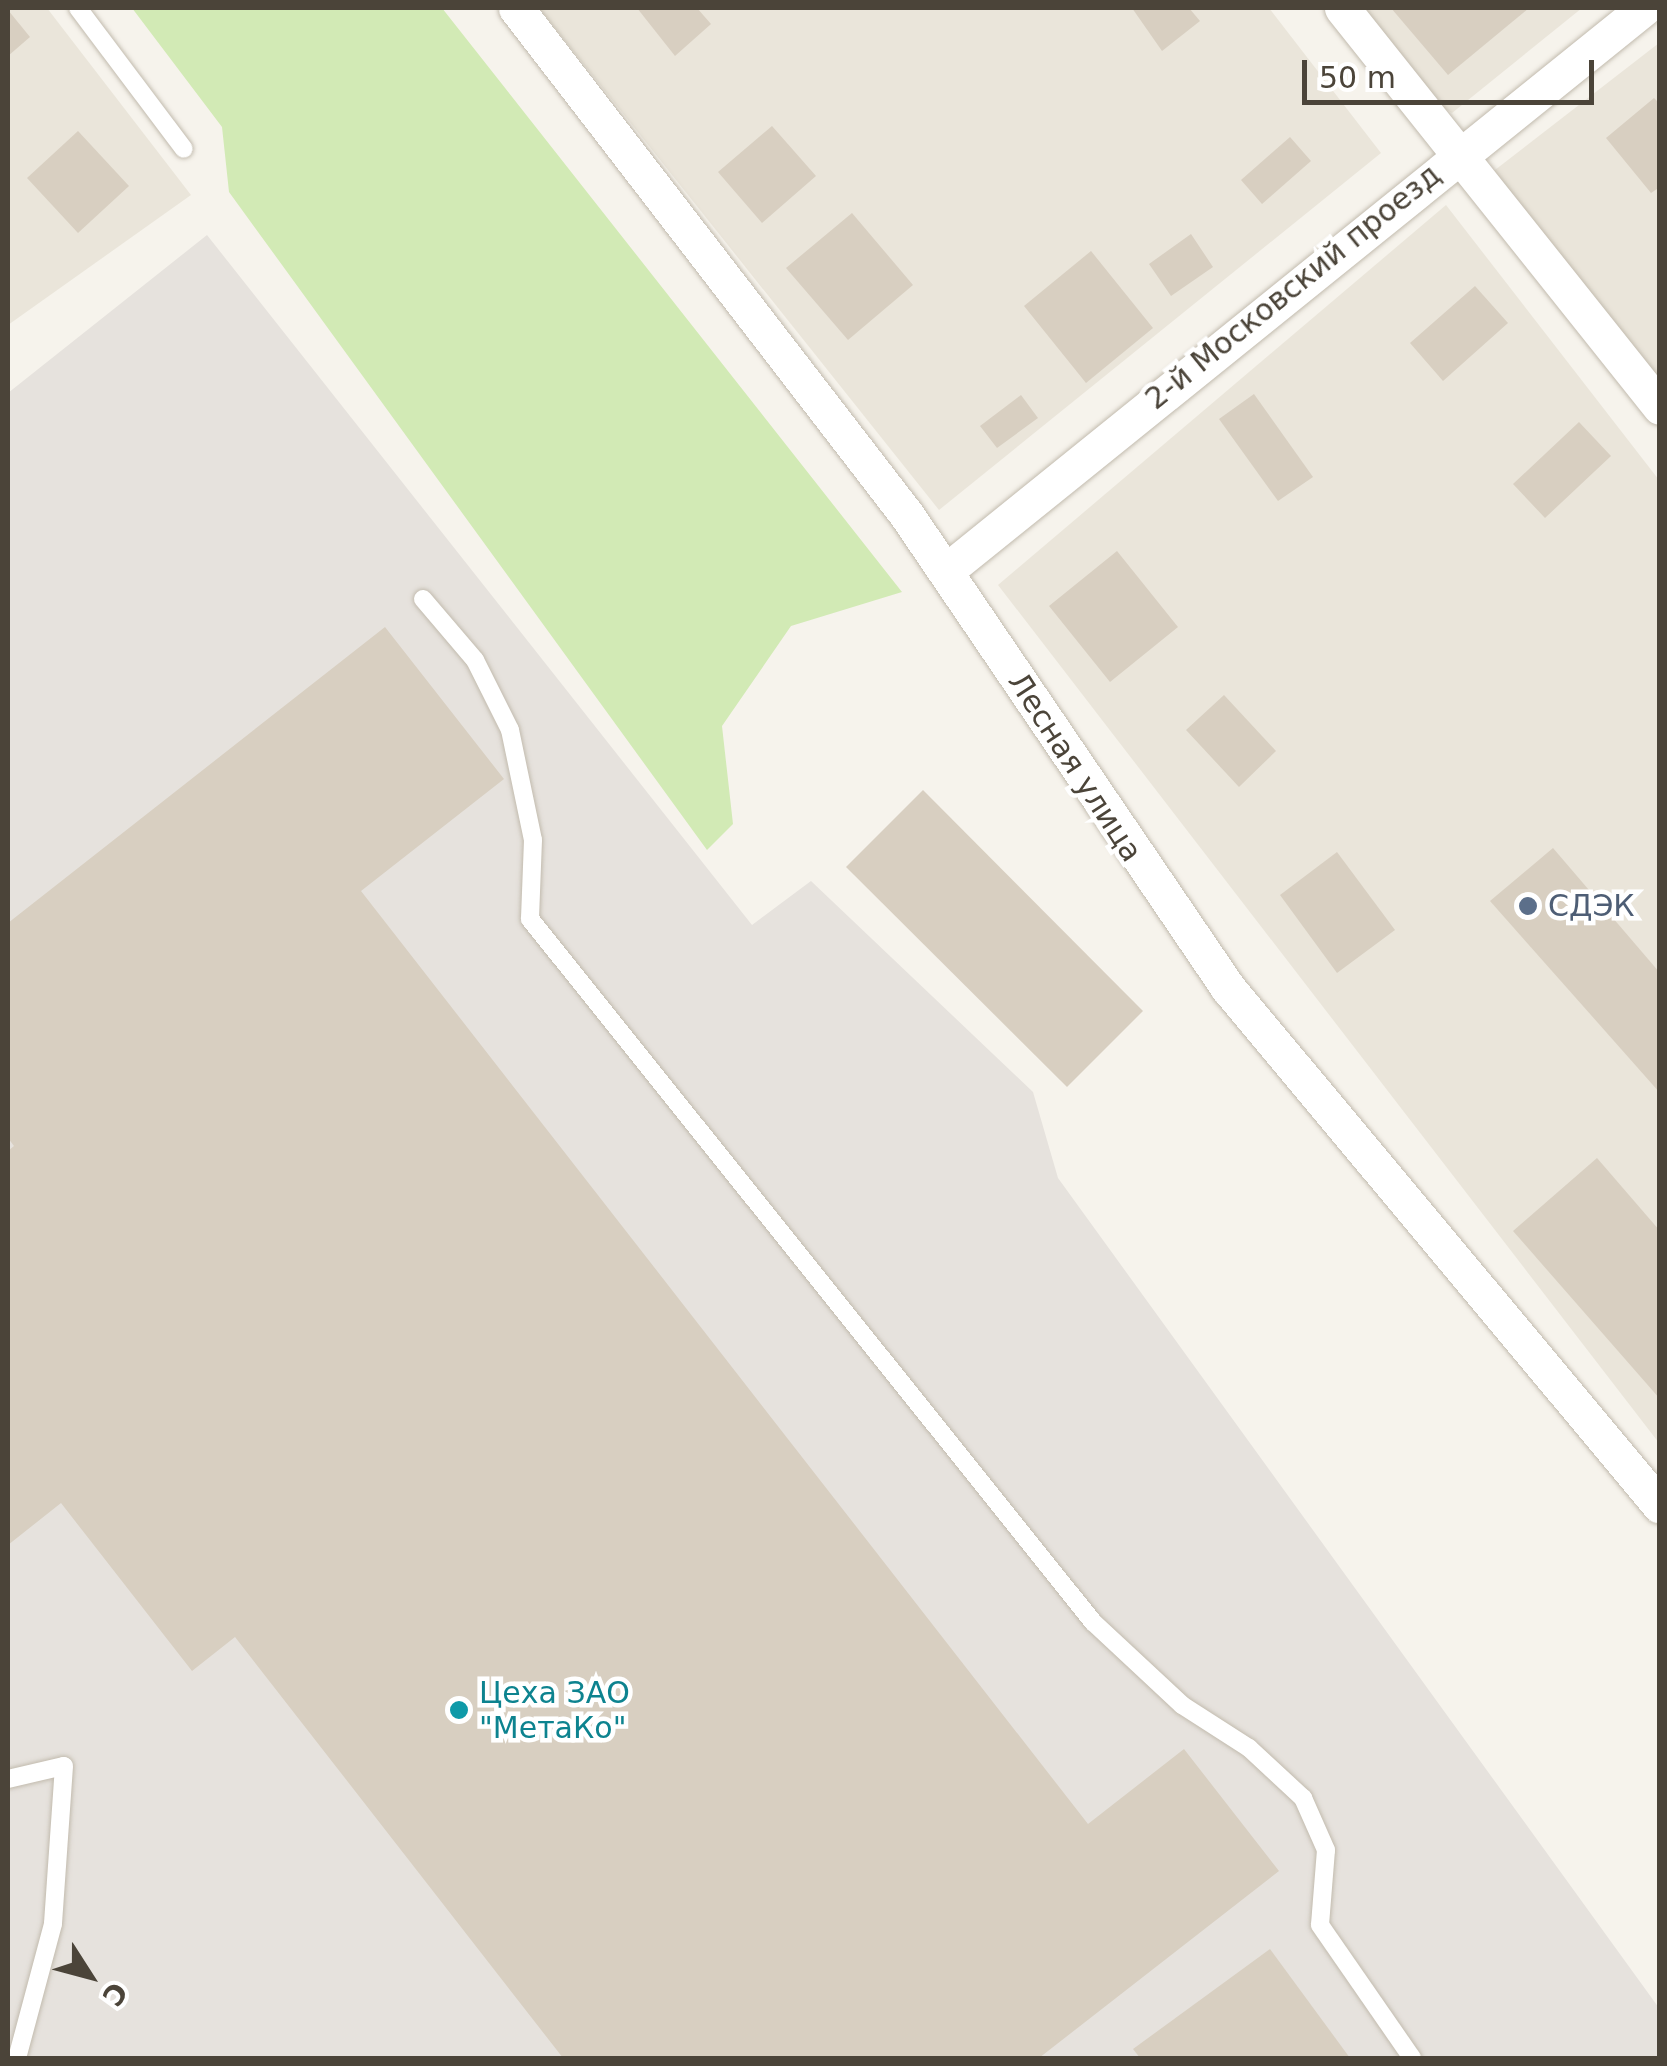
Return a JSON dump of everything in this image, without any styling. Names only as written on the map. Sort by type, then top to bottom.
[{"type":"street","name":"Лесная улица","points":[[516,8],[946,571],[1228,988],[1660,1506]]},
{"type":"street","points":[[1342,8],[1660,407]]},
{"type":"street","name":"2-й Московский проезд","points":[[946,571],[1458,152],[1644,8]]},
{"type":"lane","points":[[78,8],[184,149]]},
{"type":"lane","points":[[424,599],[475,660],[510,730],[534,840],[530,918],[1093,1622],[1182,1705],[1249,1748],[1303,1798],[1326,1850],[1320,1926],[1412,2058]]},
{"type":"lane","points":[[8,1779],[64,1766],[53,1924],[17,2058]]},
{"type":"shaded area","points":[[8,8],[47,8],[191,195],[8,325]]},
{"type":"shaded area","points":[[539,8],[1269,8],[1381,153],[939,510]]},
{"type":"shaded area","points":[[1353,8],[1582,8],[1452,113],[1421,96]]},
{"type":"shaded area","points":[[1659,43],[1659,415],[1473,187]]},
{"type":"shaded area","points":[[1446,205],[1659,480],[1659,1443],[998,585]]},
{"type":"shaded area","points":[[207,235],[752,925],[811,881],[1033,1092],[1058,1178],[1659,2008],[1659,2058],[8,2058],[8,393]]},
{"type":"green space","points":[[132,8],[442,8],[902,592],[791,626],[722,726],[733,824],[707,850],[229,192],[222,127]]},
{"type":"building","points":[[637,8],[697,8],[711,24],[675,56]]},
{"type":"building","points":[[1132,8],[1189,8],[1200,21],[1162,51]]},
{"type":"building","points":[[1391,8],[1529,8],[1448,75]]},
{"type":"building","points":[[8,10],[30,37],[8,56]]},
{"type":"building","points":[[1654,98],[1660,104],[1660,187],[1651,193],[1606,138]]},
{"type":"building","points":[[772,126],[816,176],[762,223],[718,172]]},
{"type":"building","points":[[78,131],[129,186],[78,233],[27,178]]},
{"type":"building","points":[[1290,137],[1311,161],[1262,204],[1241,180]]},
{"type":"building","points":[[852,213],[913,285],[848,340],[786,268]]},
{"type":"building","points":[[1191,234],[1213,267],[1171,296],[1149,264]]},
{"type":"building","points":[[1091,251],[1153,328],[1086,383],[1024,306]]},
{"type":"building","points":[[1475,286],[1508,323],[1443,381],[1410,343]]},
{"type":"building","points":[[1254,394],[1313,477],[1278,501],[1219,419]]},
{"type":"building","points":[[1021,395],[1038,418],[997,448],[980,426]]},
{"type":"building","points":[[1579,422],[1611,456],[1545,518],[1513,484]]},
{"type":"building","points":[[1117,551],[1178,627],[1110,682],[1049,606]]},
{"type":"building","points":[[385,627],[504,779],[361,891],[1088,1824],[1184,1749],[1279,1871],[1039,2058],[563,2058],[235,1637],[192,1671],[61,1503],[8,1545],[8,1151],[14,1146],[8,1138],[8,923]]},
{"type":"building","points":[[1224,695],[1276,751],[1239,787],[1186,730]]},
{"type":"building","points":[[923,790],[1143,1011],[1067,1087],[846,867]]},
{"type":"building","points":[[1553,848],[1660,973],[1660,1093],[1490,901]]},
{"type":"building","points":[[1337,852],[1395,930],[1337,973],[1280,895]]},
{"type":"building","points":[[1597,1158],[1660,1231],[1660,1399],[1513,1231]]},
{"type":"building","points":[[1270,1949],[1350,2058],[1140,2058],[1133,2049]]},
{"type":"place","name":"СДЭК","points":[[1528,906]]},
{"type":"place","name":"Цеха ЗАО \"МетаКо\"","points":[[459,1710]]}]
